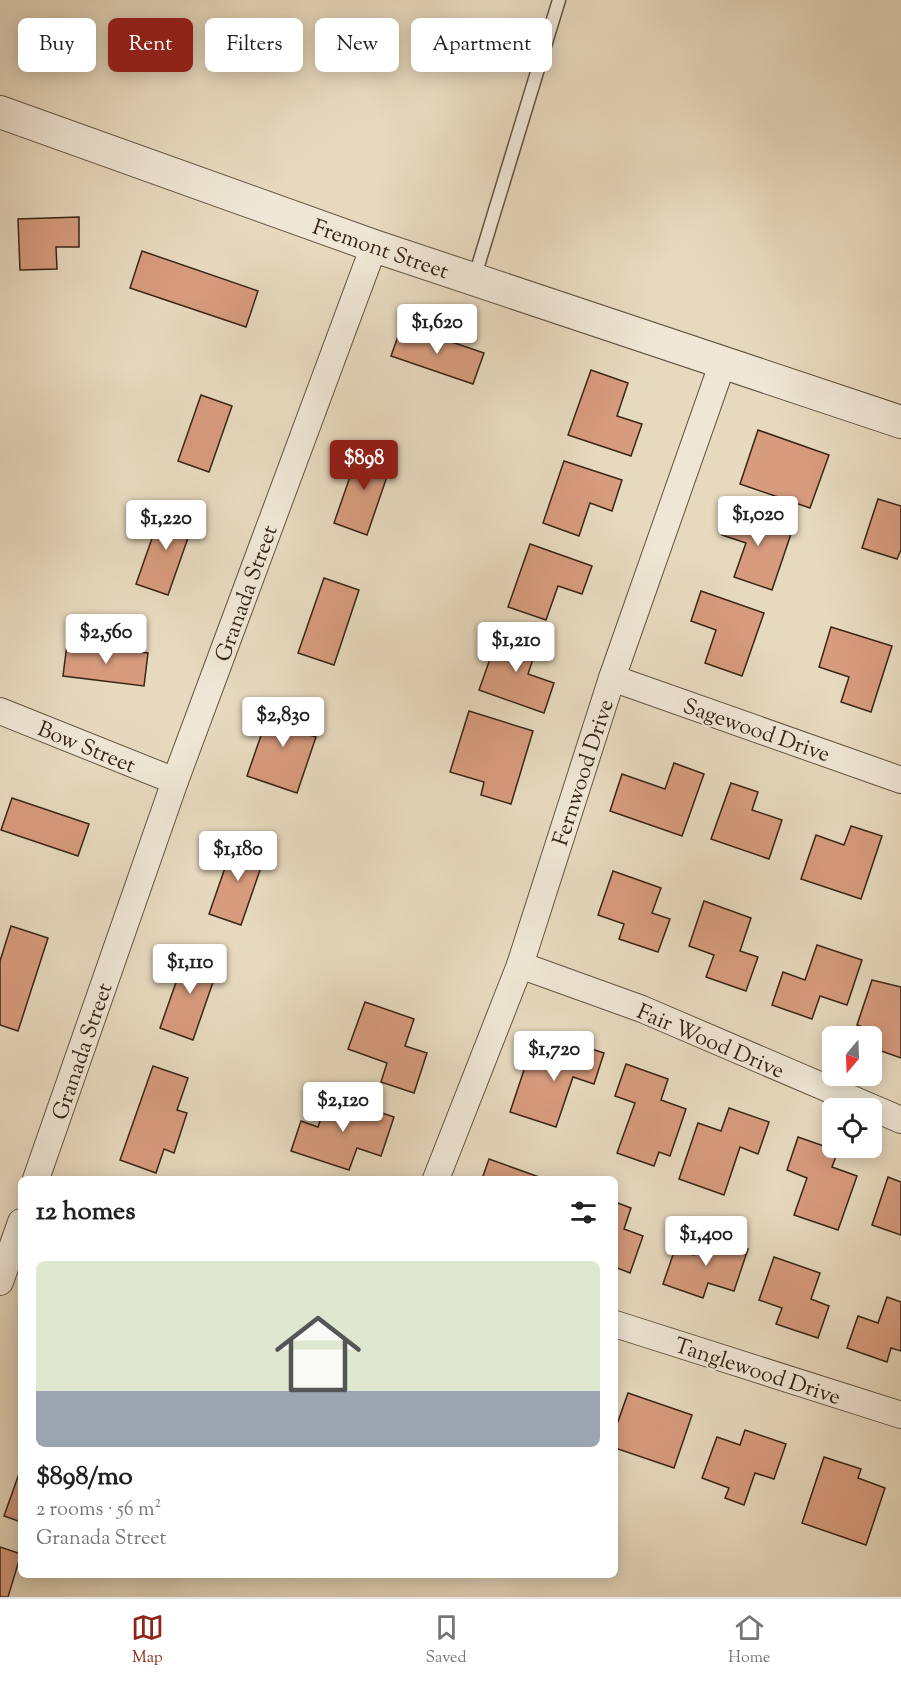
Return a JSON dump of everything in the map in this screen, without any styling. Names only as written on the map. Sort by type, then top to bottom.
[{"type":"street","name":"Fremont Street","points":[[0,112],[374,246],[901,422]]},
{"type":"street","name":"Granada Street","points":[[37,1176],[175,781],[374,246]]},
{"type":"street","name":"Fernwood Drive","points":[[437,1176],[520,965],[612,678],[723,362]]},
{"type":"street","name":"Sagewood Drive","points":[[612,678],[901,780]]},
{"type":"street","name":"Bow Street","points":[[0,711],[175,781]]},
{"type":"street","name":"Fair Wood Drive","points":[[520,965],[642,1009],[901,1120]]},
{"type":"street","points":[[0,1282],[18,1231]]},
{"type":"street","name":"Tanglewood Drive","points":[[618,1325],[901,1415]]},
{"type":"lane","points":[[474,280],[559,0]]},
{"type":"building","points":[[79,217],[79,247],[56,247],[57,269],[20,270],[18,219]]},
{"type":"building","points":[[142,251],[258,291],[246,327],[130,288]]},
{"type":"building","points":[[402,325],[484,353],[473,384],[391,356]]},
{"type":"building","points":[[591,370],[628,383],[617,416],[642,424],[631,456],[568,435]]},
{"type":"building","points":[[201,395],[232,406],[209,472],[178,461]]},
{"type":"building","points":[[758,430],[829,455],[810,508],[740,484]]},
{"type":"building","points":[[360,448],[393,459],[367,535],[334,523]]},
{"type":"building","points":[[564,461],[622,480],[612,511],[590,503],[579,536],[543,523]]},
{"type":"building","points":[[878,499],[901,506],[901,550],[897,559],[862,548]]},
{"type":"building","points":[[163,507],[195,518],[168,595],[136,584]]},
{"type":"building","points":[[732,507],[793,528],[772,590],[734,577],[746,543],[722,535]]},
{"type":"building","points":[[530,544],[592,566],[582,594],[558,586],[546,620],[508,607]]},
{"type":"building","points":[[324,578],[359,590],[334,665],[298,653]]},
{"type":"building","points":[[701,591],[764,613],[742,676],[705,663],[716,630],[691,621]]},
{"type":"building","points":[[831,627],[892,646],[871,712],[841,702],[849,677],[819,667]]},
{"type":"building","points":[[501,628],[539,641],[528,674],[554,683],[544,713],[479,690]]},
{"type":"building","points":[[67,644],[148,653],[144,686],[63,676]]},
{"type":"building","points":[[274,698],[308,710],[301,732],[316,737],[297,793],[247,776]]},
{"type":"building","points":[[469,711],[533,731],[511,804],[481,795],[484,782],[450,772]]},
{"type":"building","points":[[674,763],[704,774],[682,836],[610,811],[622,774],[665,789]]},
{"type":"building","points":[[731,783],[758,792],[752,810],[782,820],[769,859],[711,839]]},
{"type":"building","points":[[12,798],[89,824],[78,856],[1,830]]},
{"type":"building","points":[[851,826],[882,836],[861,899],[801,879],[816,835],[844,845]]},
{"type":"building","points":[[235,839],[267,850],[241,925],[209,914]]},
{"type":"building","points":[[613,871],[661,888],[652,913],[670,919],[658,952],[619,939],[624,924],[598,915]]},
{"type":"building","points":[[704,901],[751,918],[740,951],[758,957],[746,991],[706,977],[714,955],[689,946]]},
{"type":"building","points":[[11,926],[48,938],[18,1031],[0,1025],[0,961]]},
{"type":"building","points":[[817,945],[862,960],[847,1005],[820,996],[812,1019],[772,1005],[783,972],[805,980]]},
{"type":"building","points":[[187,951],[220,962],[193,1040],[160,1028]]},
{"type":"building","points":[[872,980],[901,987],[901,1058],[882,1051],[882,1026],[857,1025]]},
{"type":"building","points":[[365,1002],[414,1019],[405,1046],[427,1053],[414,1093],[381,1082],[387,1063],[348,1049]]},
{"type":"building","points":[[564,1040],[604,1053],[594,1084],[573,1077],[556,1127],[510,1112],[530,1052],[557,1061]]},
{"type":"building","points":[[626,1064],[668,1079],[661,1100],[686,1109],[670,1156],[659,1152],[654,1166],[617,1153],[635,1103],[615,1096]]},
{"type":"building","points":[[153,1066],[188,1078],[177,1110],[187,1113],[174,1153],[164,1149],[156,1173],[120,1160]]},
{"type":"building","points":[[329,1095],[394,1117],[381,1156],[357,1148],[349,1170],[291,1151],[301,1121],[318,1127]]},
{"type":"building","points":[[729,1108],[769,1122],[758,1154],[740,1147],[724,1195],[679,1179],[698,1123],[721,1131]]},
{"type":"building","points":[[798,1137],[822,1145],[822,1158],[835,1158],[832,1167],[857,1176],[838,1230],[794,1215],[807,1178],[787,1170]]},
{"type":"building","points":[[489,1159],[536,1176],[483,1176]]},
{"type":"building","points":[[888,1177],[901,1182],[901,1235],[872,1225]]},
{"type":"building","points":[[618,1203],[631,1208],[624,1229],[643,1236],[630,1273],[618,1268]]},
{"type":"building","points":[[702,1233],[748,1249],[734,1291],[708,1283],[703,1298],[663,1284],[675,1249],[694,1255]]},
{"type":"building","points":[[774,1257],[820,1273],[811,1299],[829,1306],[818,1338],[776,1324],[782,1308],[759,1300]]},
{"type":"building","points":[[887,1297],[901,1302],[901,1351],[891,1348],[887,1362],[847,1348],[858,1316],[878,1323]]},
{"type":"building","points":[[628,1393],[692,1415],[674,1468],[618,1449],[618,1421]]},
{"type":"building","points":[[745,1430],[786,1444],[774,1479],[755,1473],[744,1505],[725,1498],[729,1488],[702,1478],[717,1437],[740,1445]]},
{"type":"building","points":[[824,1457],[861,1469],[858,1478],[885,1488],[866,1545],[802,1523]]},
{"type":"building","points":[[18,1476],[18,1521],[4,1516]]},
{"type":"building","points":[[0,1547],[18,1553],[18,1564],[8,1597],[0,1597]]}]
